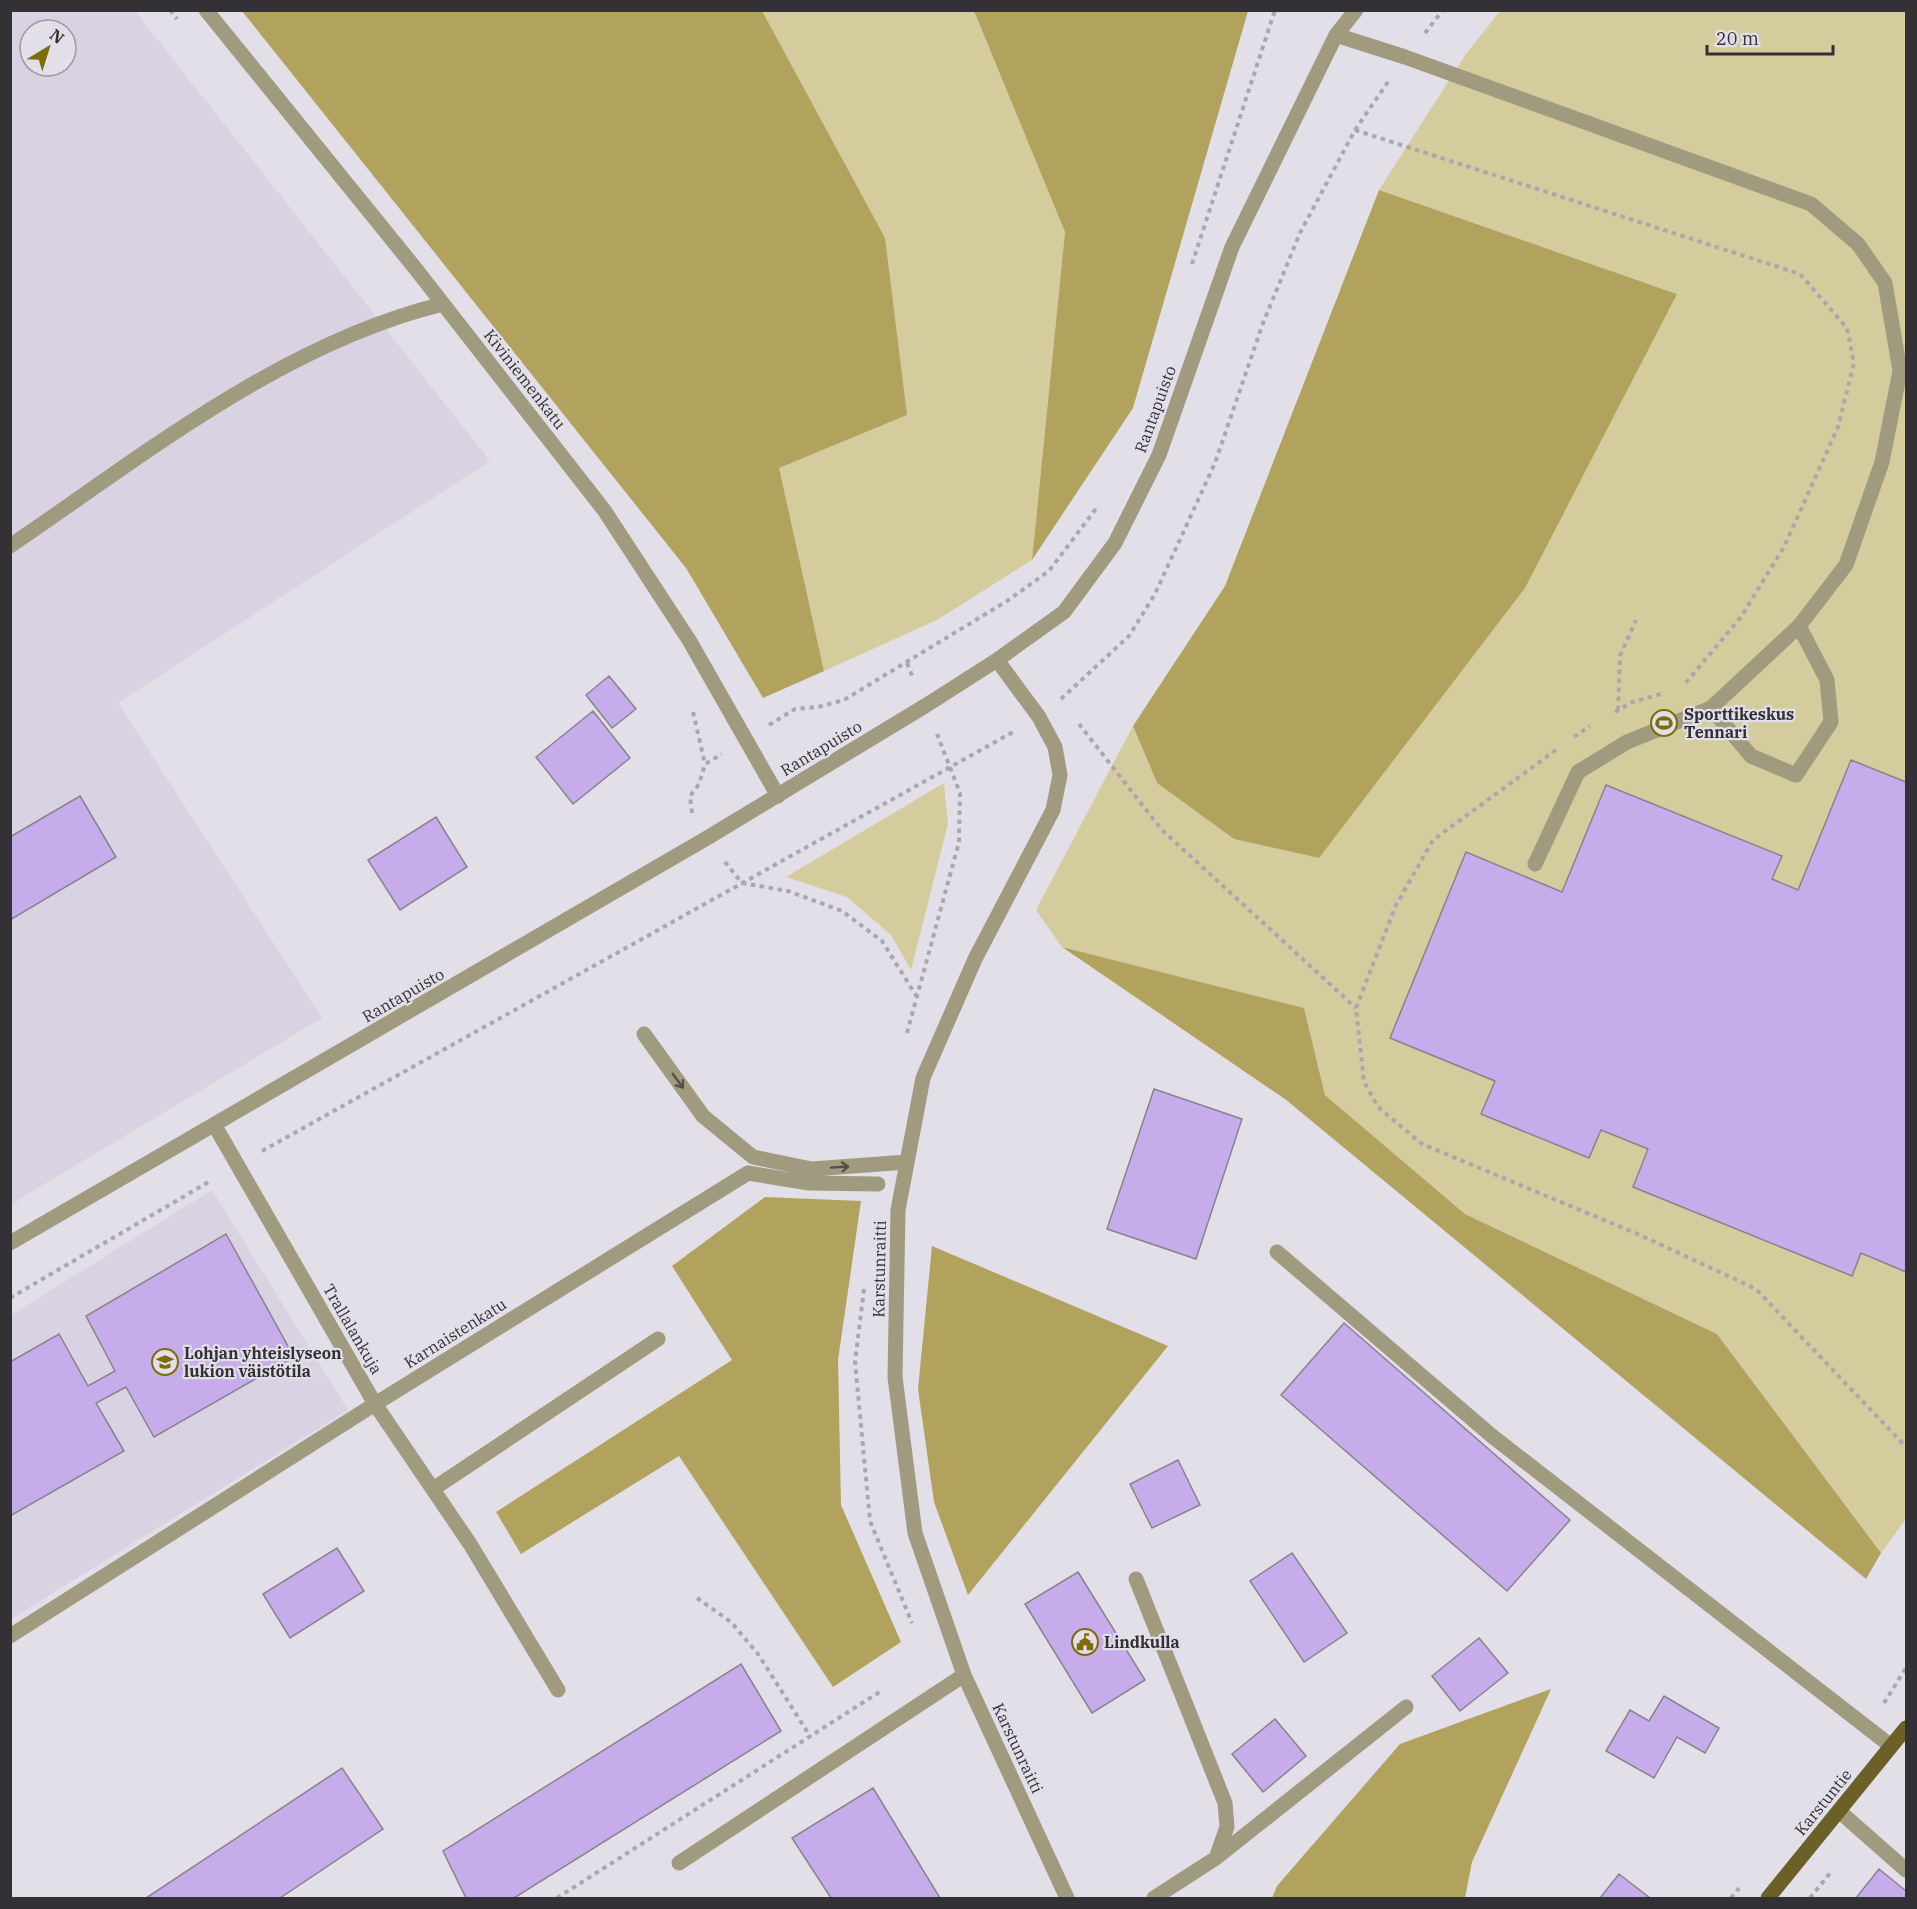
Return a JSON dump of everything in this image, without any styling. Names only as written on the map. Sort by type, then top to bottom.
[{"type":"main road","name":"Karstuntie","points":[[1768,1899],[1906,1728]]},
{"type":"street","name":"Kiviniemenkatu","points":[[206,10],[443,304],[604,510],[689,640],[778,796]]},
{"type":"street","name":"Rantapuisto","points":[[10,1243],[778,796],[997,660],[1064,612],[1114,543],[1159,455],[1232,247],[1336,35],[1356,10]]},
{"type":"street","points":[[1336,35],[1416,61],[1811,204],[1858,244],[1885,283],[1900,371],[1882,462],[1846,566],[1799,626],[1711,708],[1627,742],[1578,771],[1535,864]]},
{"type":"street","points":[[10,546],[237,393],[354,333],[414,311],[443,304]]},
{"type":"street","points":[[1711,708],[1751,756],[1797,776],[1831,722],[1827,680],[1799,626]]},
{"type":"street","name":"Karstunraitti","points":[[997,660],[1039,717],[1055,747],[1060,775],[1053,810],[975,959],[923,1077],[898,1210],[895,1377],[915,1533],[964,1675],[1068,1899]]},
{"type":"street","points":[[644,1034],[703,1116],[753,1157],[812,1169],[907,1162]]},
{"type":"street","name":"Trallalankuja","points":[[214,1126],[375,1404],[470,1544],[558,1690]]},
{"type":"street","name":"Karnaistenkatu","points":[[10,1636],[375,1404],[748,1173],[809,1183],[878,1184]]},
{"type":"street","points":[[1277,1252],[1492,1436],[1891,1746]]},
{"type":"street","points":[[433,1489],[658,1339]]},
{"type":"street","points":[[1137,1579],[1225,1803],[1227,1827],[1216,1858]]},
{"type":"street","points":[[679,1863],[964,1675]]},
{"type":"street","points":[[1154,1899],[1216,1858],[1406,1707]]},
{"type":"street","points":[[1839,1811],[1906,1870]]},
{"type":"path","points":[[170,10],[178,20]]},
{"type":"path","points":[[1189,273],[1198,238],[1275,10]]},
{"type":"path","points":[[705,764],[795,709],[818,707],[844,700],[1007,601],[1048,571],[1105,496]]},
{"type":"path","points":[[1618,711],[1620,656],[1636,620]]},
{"type":"path","points":[[1060,699],[1067,709]]},
{"type":"path","points":[[688,701],[693,712],[705,764],[699,784],[690,796],[691,810],[707,838],[742,883],[788,891],[843,911],[882,941],[917,997]]},
{"type":"path","points":[[1074,718],[1162,830],[1356,1008]]},
{"type":"path","points":[[697,1598],[731,1622],[758,1654],[810,1736]]},
{"type":"path","points":[[557,1899],[888,1686]]},
{"type":"shaded area","points":[[10,11],[135,11],[490,461],[118,703],[322,1018],[11,1204]]},
{"type":"shaded area","points":[[242,11],[762,11],[885,238],[907,415],[779,468],[824,671],[763,698],[686,568]]},
{"type":"shaded area","points":[[762,11],[974,11],[1065,232],[1032,560],[937,620],[824,671],[778,468],[907,415]]},
{"type":"shaded area","points":[[974,11],[1248,11],[1133,408],[1032,560],[1065,232]]},
{"type":"shaded area","name":"Sporttikeskus Tennari","points":[[1500,11],[1906,11],[1906,1519],[1881,1553],[1717,1334],[1465,1214],[1325,1095],[1304,1008],[1062,947],[1036,910],[1133,726],[1157,783],[1234,839],[1319,858],[1677,294],[1379,190],[1466,54]]},
{"type":"shaded area","points":[[1379,190],[1677,294],[1525,588],[1319,858],[1234,839],[1157,783],[1133,726],[1225,586]]},
{"type":"shaded area","points":[[944,783],[948,824],[911,970],[891,935],[847,897],[786,877]]},
{"type":"shaded area","points":[[1062,947],[1304,1008],[1325,1095],[1465,1214],[1717,1334],[1881,1553],[1866,1579],[1285,1099]]},
{"type":"shaded area","name":"Lohjan yhteislyseon lukion väistötila","points":[[212,1190],[348,1410],[11,1619],[11,1315]]},
{"type":"shaded area","points":[[765,1197],[861,1201],[838,1360],[841,1505],[901,1642],[833,1687],[679,1456],[521,1554],[496,1512],[732,1360],[672,1266]]},
{"type":"shaded area","points":[[932,1246],[1168,1346],[968,1595],[934,1502],[918,1389]]},
{"type":"shaded area","points":[[1551,1689],[1472,1862],[1465,1898],[1272,1898],[1277,1886],[1400,1744]]},
{"type":"building","points":[[609,676],[636,709],[612,728],[586,695]]},
{"type":"building","points":[[593,711],[630,758],[573,804],[536,757]]},
{"type":"building","points":[[1851,760],[1906,782],[1906,1272],[1861,1253],[1852,1276],[1633,1187],[1648,1149],[1601,1130],[1589,1158],[1481,1114],[1495,1081],[1390,1038],[1466,852],[1562,892],[1606,785],[1782,856],[1772,879],[1798,890]]},
{"type":"building","points":[[80,796],[116,857],[10,920],[10,837]]},
{"type":"building","points":[[436,817],[467,867],[400,910],[368,860]]},
{"type":"building","points":[[1154,1089],[1242,1119],[1196,1259],[1107,1229]]},
{"type":"building","points":[[226,1234],[294,1357],[154,1437],[126,1387],[96,1403],[124,1451],[10,1516],[10,1362],[59,1334],[88,1386],[115,1371],[86,1316]]},
{"type":"building","points":[[1344,1323],[1570,1520],[1507,1591],[1281,1395]]},
{"type":"building","points":[[1178,1460],[1200,1505],[1152,1528],[1130,1484]]},
{"type":"building","points":[[337,1548],[364,1591],[290,1638],[263,1594]]},
{"type":"building","points":[[1292,1553],[1347,1633],[1304,1662],[1250,1581]]},
{"type":"building","name":"Lindkulla","points":[[1078,1572],[1145,1680],[1092,1713],[1025,1604]]},
{"type":"building","points":[[1479,1638],[1508,1673],[1460,1711],[1432,1676]]},
{"type":"building","points":[[741,1664],[781,1731],[514,1898],[466,1898],[443,1851]]},
{"type":"building","points":[[1664,1696],[1719,1728],[1705,1753],[1677,1737],[1654,1778],[1606,1751],[1630,1710],[1649,1721]]},
{"type":"building","points":[[1275,1719],[1306,1756],[1263,1792],[1232,1754]]},
{"type":"building","points":[[342,1768],[383,1829],[280,1898],[146,1898]]},
{"type":"building","points":[[873,1788],[940,1898],[831,1898],[792,1838]]},
{"type":"building","points":[[1879,1869],[1906,1891],[1906,1898],[1856,1898]]},
{"type":"building","points":[[1619,1874],[1650,1898],[1600,1898]]},
{"type":"place","name":"Sporttikeskus Tennari","points":[[1664,723]]},
{"type":"place","name":"Lohjan yhteislyseon lukion väistötila","points":[[165,1362]]},
{"type":"place","name":"Lindkulla","points":[[1085,1642]]}]
